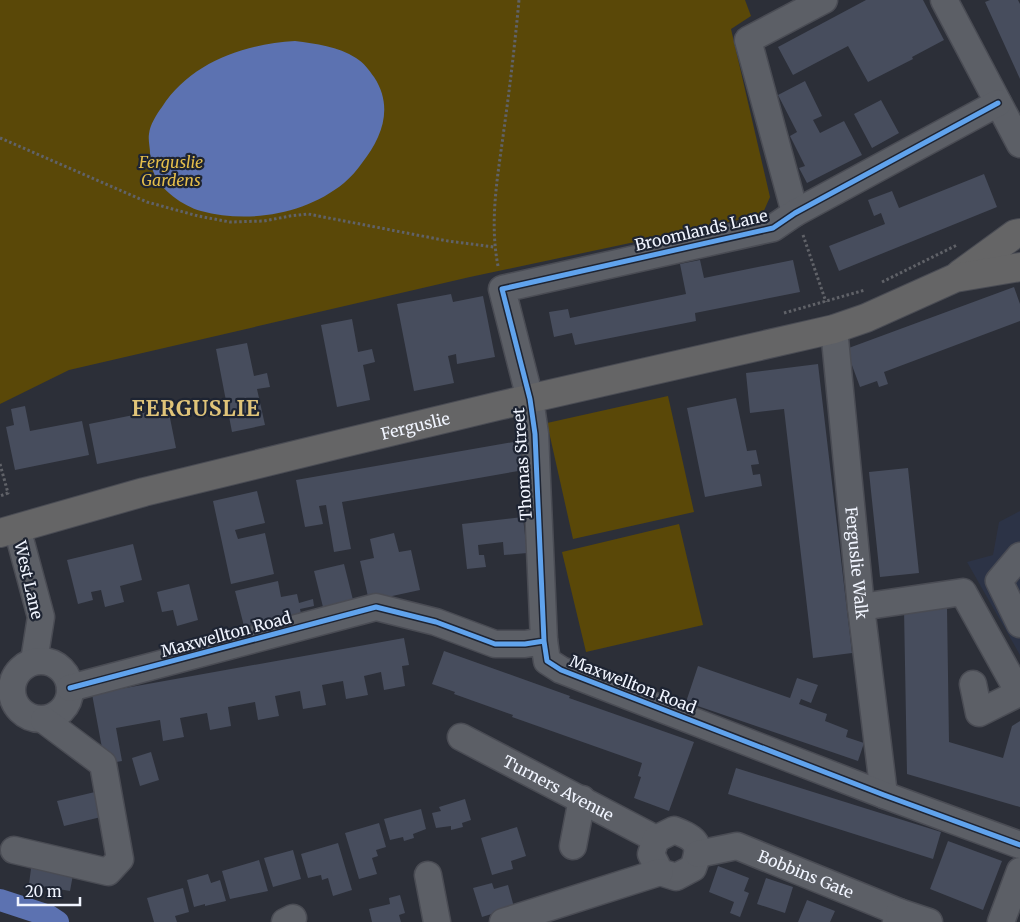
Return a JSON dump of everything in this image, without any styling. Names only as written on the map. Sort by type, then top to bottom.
[{"type":"main road","points":[[955,278],[1015,234],[1020,233]]},
{"type":"main road","points":[[955,278],[1020,267]]},
{"type":"main road","name":"Ferguslie","points":[[9,530],[144,492],[530,399],[834,330],[866,318],[955,278]]},
{"type":"street","points":[[795,213],[748,40],[824,0]]},
{"type":"street","points":[[944,0],[1020,144]]},
{"type":"street","name":"Broomlands Lane","points":[[502,289],[773,228],[795,213],[998,103]]},
{"type":"street","name":"Thomas Street","points":[[502,289],[530,399],[535,434],[544,642]]},
{"type":"street","name":"Ferguslie Walk","points":[[834,330],[861,607],[884,795]]},
{"type":"street","name":"West Lane","points":[[9,530],[41,617],[34,662]]},
{"type":"street","points":[[1020,556],[999,581],[1020,624]]},
{"type":"street","points":[[861,607],[963,592],[1019,693],[978,713],[973,684]]},
{"type":"street","name":"Maxwellton Road","points":[[70,688],[376,607],[436,622],[495,644],[544,642],[547,662],[561,670],[884,795],[1020,845]]},
{"type":"street","points":[[44,661],[55,665],[63,671],[70,688],[69,698],[65,707],[53,717],[44,720],[33,719],[20,712],[6,700],[16,675],[23,667],[34,662],[44,661]]},
{"type":"street","points":[[14,850],[108,872],[120,859],[103,764],[44,720]]},
{"type":"street","name":"Turners Avenue","points":[[461,737],[656,839]]},
{"type":"street","points":[[572,846],[582,799]]},
{"type":"street","points":[[504,922],[566,912],[660,872],[676,877],[693,868],[698,854],[697,846],[691,837],[674,830],[656,839],[651,854],[660,872]]},
{"type":"street","name":"Bobbins Gate","points":[[698,854],[737,846],[898,917],[929,922]]},
{"type":"street","points":[[1001,922],[1020,871]]},
{"type":"street","points":[[428,875],[437,922]]},
{"type":"path","points":[[502,289],[494,247],[493,210],[514,63],[519,0]]},
{"type":"path","points":[[0,138],[147,202],[198,216],[230,222],[264,221],[308,214],[448,241],[494,247]]},
{"type":"path","points":[[795,213],[826,302]]},
{"type":"path","points":[[881,283],[961,242]]},
{"type":"path","points":[[784,341],[778,315],[826,302],[873,286]]},
{"type":"path","points":[[0,464],[8,493],[0,496]]},
{"type":"shaded area","points":[[1020,511],[1020,655],[967,562],[993,555],[999,522]]},
{"type":"green space","name":"Ferguslie Gardens","points":[[0,0],[745,0],[751,16],[731,29],[770,197],[762,215],[470,277],[69,370],[0,404]]},
{"type":"green space","points":[[668,396],[694,512],[573,539],[547,423]]},
{"type":"green space","points":[[679,524],[703,625],[586,652],[562,552]]},
{"type":"water","points":[[295,41],[327,46],[349,54],[366,67],[380,88],[384,111],[380,133],[358,168],[344,183],[329,194],[295,209],[257,216],[219,215],[201,211],[194,209],[173,196],[161,185],[153,171],[149,139],[154,120],[174,92],[187,79],[220,59],[257,46]]},
{"type":"building","points":[[866,0],[923,0],[944,40],[912,57],[913,59],[868,82],[848,46],[793,75],[778,47]]},
{"type":"building","points":[[990,0],[1018,0],[1020,4],[1020,79],[985,2]]},
{"type":"building","points":[[805,81],[822,116],[813,120],[820,133],[844,121],[862,155],[807,183],[799,168],[805,166],[790,136],[797,132],[778,95]]},
{"type":"building","points":[[881,100],[899,133],[872,148],[854,114]]},
{"type":"building","points":[[984,174],[997,207],[839,271],[829,246],[885,224],[881,213],[874,216],[868,200],[892,191],[899,208]]},
{"type":"building","points":[[700,260],[704,278],[793,260],[800,292],[695,313],[696,321],[575,345],[572,333],[554,337],[549,312],[568,309],[570,318],[686,294],[680,264]]},
{"type":"building","points":[[1014,287],[1020,304],[1020,321],[884,372],[888,384],[879,387],[877,381],[860,387],[846,349]]},
{"type":"building","points":[[451,294],[453,302],[483,296],[495,357],[457,364],[456,354],[448,356],[454,383],[414,391],[397,304]]},
{"type":"building","points":[[352,319],[358,352],[372,349],[375,362],[363,365],[370,400],[337,407],[321,325]]},
{"type":"building","points":[[247,343],[254,376],[267,373],[270,387],[257,389],[265,425],[232,432],[216,349]]},
{"type":"building","points":[[818,364],[852,653],[813,658],[784,409],[750,413],[746,373]]},
{"type":"building","points":[[736,398],[747,451],[756,450],[759,464],[751,465],[753,475],[760,474],[762,486],[705,497],[687,408]]},
{"type":"building","points":[[25,406],[30,431],[82,421],[89,455],[15,470],[6,427],[14,425],[11,409]]},
{"type":"building","points":[[168,408],[176,448],[97,464],[89,424]]},
{"type":"building","points":[[519,441],[524,470],[342,502],[351,549],[334,552],[326,505],[319,506],[323,524],[305,527],[296,480]]},
{"type":"building","points":[[908,468],[919,573],[880,577],[869,472]]},
{"type":"building","points":[[257,491],[265,523],[235,530],[238,539],[265,533],[274,574],[231,584],[213,501]]},
{"type":"building","points":[[523,517],[527,553],[504,555],[503,542],[478,545],[479,555],[484,555],[486,567],[467,569],[462,524]]},
{"type":"building","points":[[394,533],[399,552],[411,550],[420,590],[369,601],[360,561],[374,558],[370,539]]},
{"type":"building","points":[[133,544],[142,580],[120,586],[124,602],[105,607],[101,590],[91,592],[93,600],[78,604],[67,560]]},
{"type":"building","points":[[344,564],[354,604],[324,611],[314,571]]},
{"type":"building","points":[[278,581],[281,597],[297,594],[299,603],[313,599],[314,606],[300,609],[303,621],[284,625],[282,617],[273,619],[275,626],[256,630],[255,624],[244,626],[235,591]]},
{"type":"building","points":[[189,584],[198,620],[177,626],[173,610],[162,612],[157,592]]},
{"type":"building","points":[[947,608],[949,742],[1003,758],[1012,726],[1020,721],[1020,807],[907,774],[904,609]]},
{"type":"building","points":[[404,638],[409,665],[402,666],[405,686],[384,690],[381,672],[364,676],[368,695],[346,699],[343,681],[322,685],[326,705],[303,709],[300,691],[275,696],[279,716],[258,720],[255,702],[228,707],[231,726],[210,730],[207,713],[180,718],[184,737],[163,741],[160,720],[116,728],[122,761],[105,764],[92,694]]},
{"type":"building","points":[[444,651],[694,742],[669,811],[634,798],[641,777],[638,776],[642,763],[512,717],[513,715],[432,684]]},
{"type":"building","points":[[698,666],[790,698],[797,678],[818,685],[811,703],[801,699],[799,704],[827,714],[825,721],[848,730],[846,737],[864,743],[858,761],[686,702]]},
{"type":"building","points":[[151,752],[159,780],[140,786],[132,758]]},
{"type":"building","points":[[736,768],[941,832],[933,859],[728,794]]},
{"type":"building","points":[[95,792],[101,817],[64,826],[57,801]]},
{"type":"building","points":[[465,799],[471,820],[462,823],[463,827],[451,830],[451,826],[436,828],[432,813],[441,811],[439,807]]},
{"type":"building","points":[[421,809],[426,829],[413,834],[414,838],[404,841],[403,837],[390,840],[384,819]]},
{"type":"building","points":[[379,823],[386,847],[376,850],[378,856],[372,858],[377,874],[359,879],[345,833]]},
{"type":"building","points":[[517,827],[526,856],[511,861],[513,869],[492,875],[481,838]]},
{"type":"building","points":[[948,841],[1002,861],[983,910],[930,889]]},
{"type":"building","points":[[338,843],[352,890],[333,896],[328,878],[322,880],[321,875],[308,878],[301,854]]},
{"type":"building","points":[[293,850],[301,879],[273,887],[264,858]]},
{"type":"building","points":[[259,860],[268,891],[230,899],[222,871]]},
{"type":"building","points":[[32,861],[74,869],[70,891],[29,884]]},
{"type":"building","points":[[718,866],[749,878],[744,891],[749,893],[740,917],[730,913],[734,902],[709,892]]},
{"type":"building","points":[[208,874],[211,883],[220,880],[226,901],[194,907],[187,880]]},
{"type":"building","points":[[766,878],[793,887],[785,913],[757,904]]},
{"type":"building","points":[[492,883],[494,889],[508,885],[514,907],[482,917],[473,888]]},
{"type":"building","points":[[183,888],[189,912],[175,916],[177,922],[154,922],[147,898]]},
{"type":"building","points":[[400,895],[405,913],[399,915],[401,922],[372,922],[369,909],[390,904],[389,898]]},
{"type":"building","points":[[807,900],[835,911],[830,922],[798,922]]},
{"type":"waterway","points":[[0,900],[49,916],[58,922]]},
{"type":"cycle path","points":[[544,641],[535,434],[530,399],[502,289],[773,228],[795,213],[998,103]]},
{"type":"cycle path","points":[[70,688],[376,607],[436,622],[495,644],[525,644],[544,641],[547,661],[561,670],[884,795],[1020,845]]},
{"type":"district","name":"FERGUSLIE","points":[[196,408]]}]
